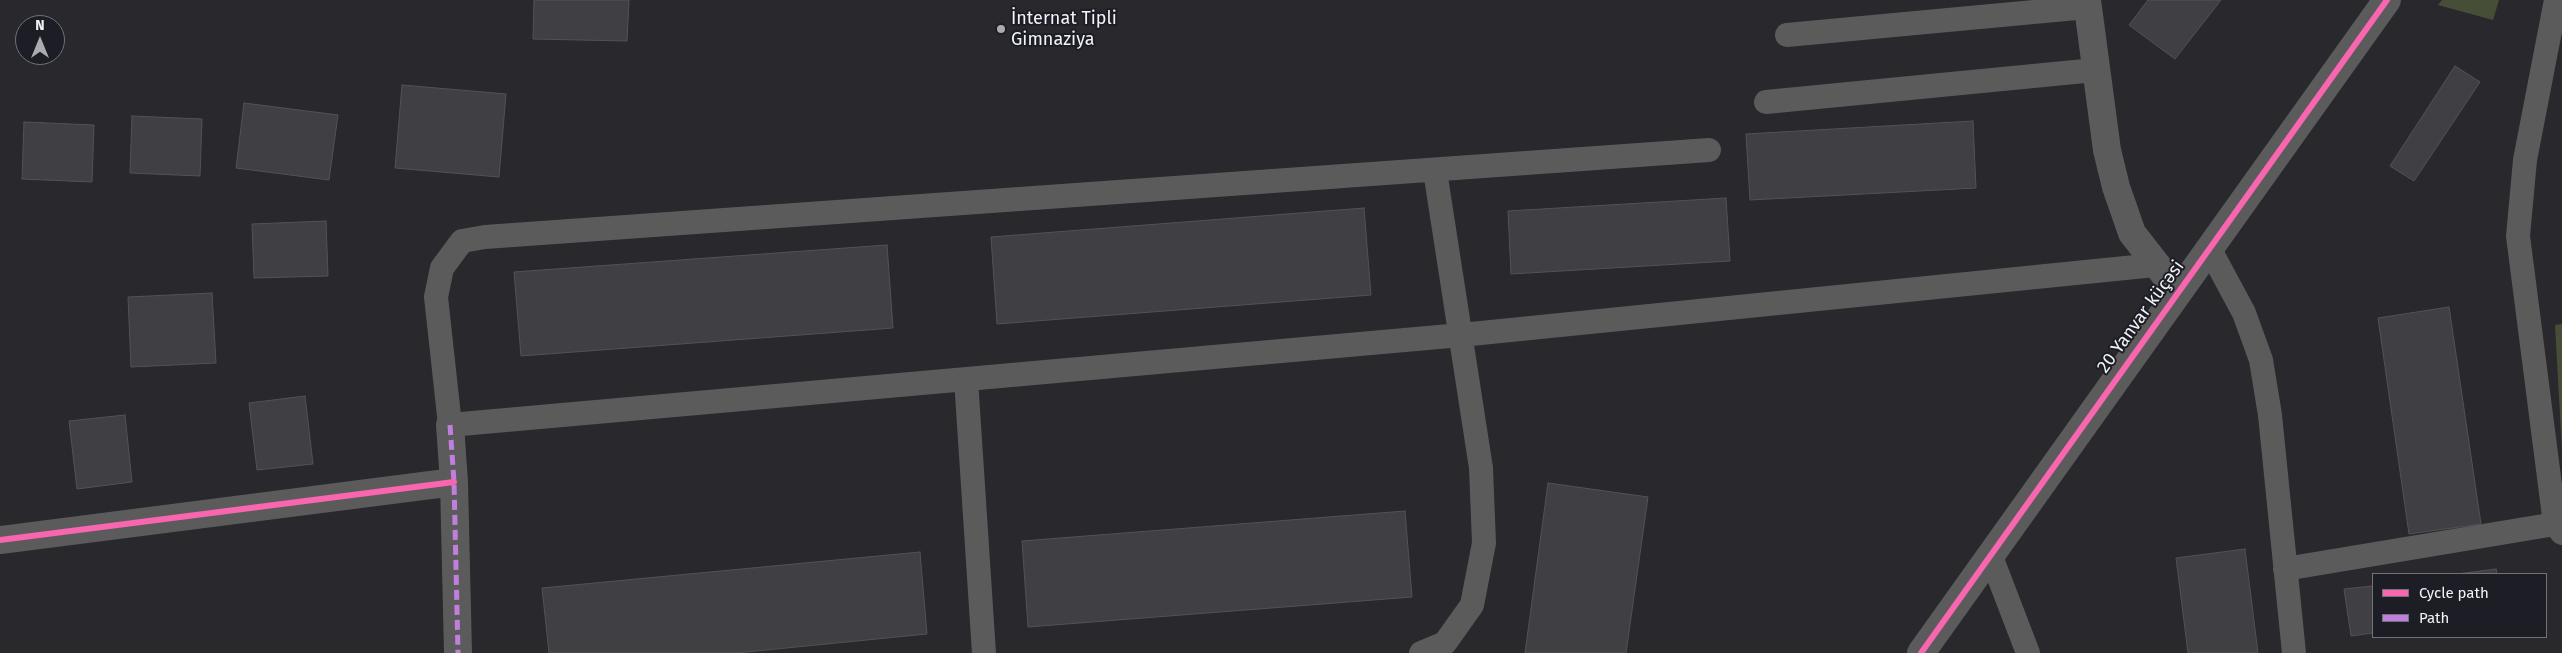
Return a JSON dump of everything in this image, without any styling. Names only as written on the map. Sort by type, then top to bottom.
[{"type":"street","name":"20 Yanvar küçəsi","points":[[1921,653],[2387,0]]},
{"type":"street","points":[[2087,3],[2107,150],[2116,187],[2132,233],[2155,265],[2178,292]]},
{"type":"street","points":[[450,425],[454,482],[458,653]]},
{"type":"street","points":[[0,540],[454,482]]},
{"type":"lane","points":[[2285,569],[2559,528],[2518,236],[2525,160],[2556,0]]},
{"type":"lane","points":[[1787,35],[2087,3]]},
{"type":"lane","points":[[1766,102],[2095,70]]},
{"type":"lane","points":[[1709,150],[1436,171],[495,236],[462,240],[442,268],[436,298],[450,425],[1461,334],[2155,265]]},
{"type":"lane","points":[[1421,653],[1445,643],[1472,605],[1484,543],[1481,468],[1436,171]]},
{"type":"lane","points":[[2209,248],[2244,313],[2261,360],[2270,415],[2294,653]]},
{"type":"lane","points":[[966,379],[984,653]]},
{"type":"lane","points":[[1990,554],[2028,653]]},
{"type":"green space","points":[[2442,0],[2499,0],[2493,20],[2438,5]]},
{"type":"green space","points":[[2562,324],[2562,452],[2555,325]]},
{"type":"building","points":[[534,0],[629,0],[627,41],[533,39]]},
{"type":"building","points":[[2148,0],[2221,0],[2175,59],[2129,25]]},
{"type":"building","points":[[2455,66],[2480,82],[2414,181],[2390,166]]},
{"type":"building","points":[[402,85],[506,94],[499,177],[395,168]]},
{"type":"building","points":[[244,103],[338,115],[329,180],[236,168]]},
{"type":"building","points":[[132,116],[202,119],[200,176],[130,173]]},
{"type":"building","points":[[1973,121],[1976,188],[1750,200],[1746,134]]},
{"type":"building","points":[[24,122],[94,125],[92,182],[22,179]]},
{"type":"building","points":[[1726,198],[1730,261],[1511,274],[1508,211]]},
{"type":"building","points":[[1364,208],[1371,295],[997,324],[991,237]]},
{"type":"building","points":[[326,221],[328,276],[254,278],[252,224]]},
{"type":"building","points":[[887,245],[893,328],[521,356],[514,272]]},
{"type":"building","points":[[212,293],[216,363],[131,367],[128,297]]},
{"type":"building","points":[[2449,307],[2481,524],[2409,534],[2378,318]]},
{"type":"building","points":[[305,396],[313,464],[257,470],[249,403]]},
{"type":"building","points":[[125,415],[132,482],[77,489],[69,421]]},
{"type":"building","points":[[1548,483],[1648,497],[1626,653],[1525,653]]},
{"type":"building","points":[[1405,511],[1412,597],[1028,627],[1022,541]]},
{"type":"building","points":[[2245,549],[2258,653],[2188,653],[2176,558]]},
{"type":"building","points":[[920,552],[927,634],[736,653],[549,653],[542,588]]},
{"type":"building","points":[[2496,569],[2497,573],[2465,573]]},
{"type":"building","points":[[2372,586],[2372,633],[2351,636],[2344,589]]},
{"type":"marked path","points":[[450,425],[454,482],[458,653]]},
{"type":"cycle path","points":[[1921,653],[2387,0]]},
{"type":"cycle path","points":[[0,540],[454,482]]},
{"type":"place","name":"İnternat Tipli Gimnaziya","points":[[1001,29]]}]
